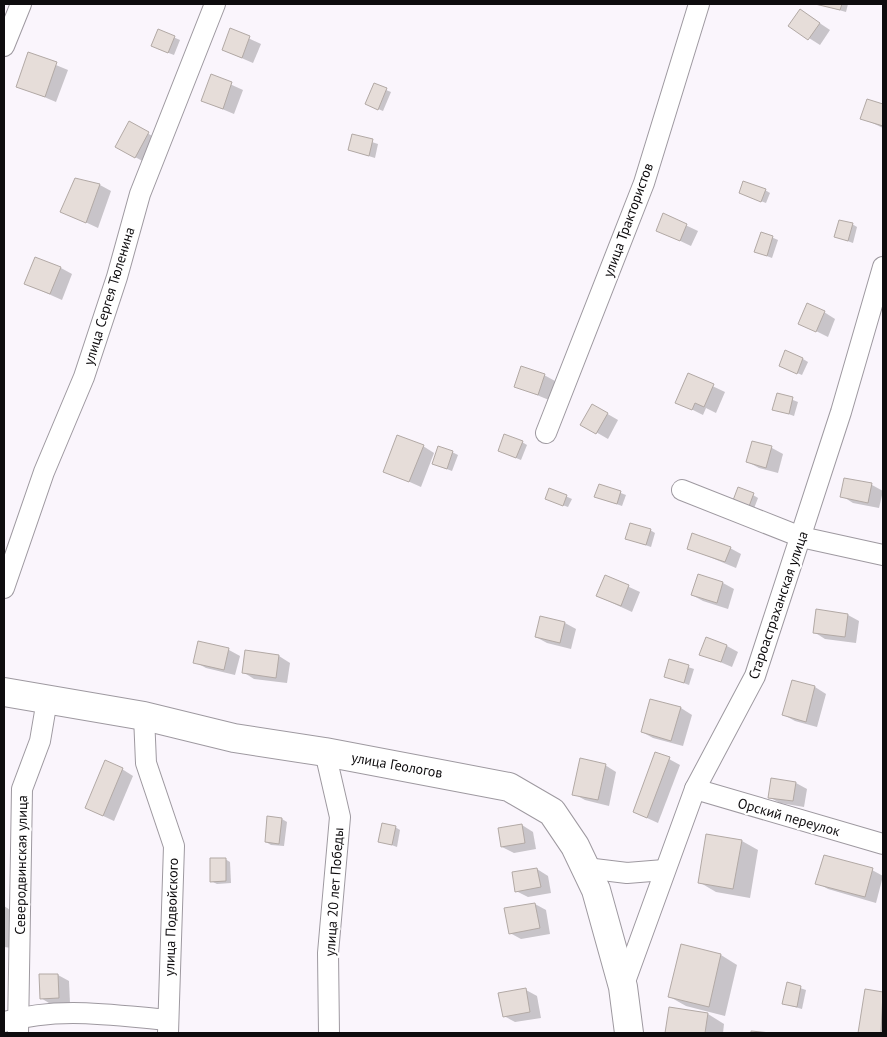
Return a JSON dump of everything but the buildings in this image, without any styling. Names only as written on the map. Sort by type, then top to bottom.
[{"type":"street","points":[[4,46],[21,4]]},
{"type":"street","name":"улица Сергея Тюленина","points":[[4,588],[44,472],[84,377],[140,194],[215,4]]},
{"type":"street","name":"улица Трактористов","points":[[546,433],[644,183],[699,4]]},
{"type":"street","name":"Староастраханская улица","points":[[623,987],[695,789],[755,676],[801,537],[883,267]]},
{"type":"street","points":[[682,490],[801,537],[883,555]]},
{"type":"street","name":"улица Геологов","points":[[4,692],[144,716],[234,738],[325,752],[509,787],[552,812],[575,846],[586,868],[596,890],[623,987],[629,1033]]},
{"type":"street","name":"Северодвинская улица","points":[[13,1025],[22,790],[40,741],[47,700]]},
{"type":"street","name":"улица Подвойского","points":[[144,716],[146,763],[174,846],[168,1027]]},
{"type":"street","name":"улица 20 лет Победы","points":[[325,752],[340,818],[328,953],[329,1033]]},
{"type":"street","name":"Орский переулок","points":[[695,789],[883,844]]},
{"type":"street","points":[[586,868],[627,873],[664,870]]},
{"type":"street","points":[[13,1025],[75,1011],[168,1027]]}]
